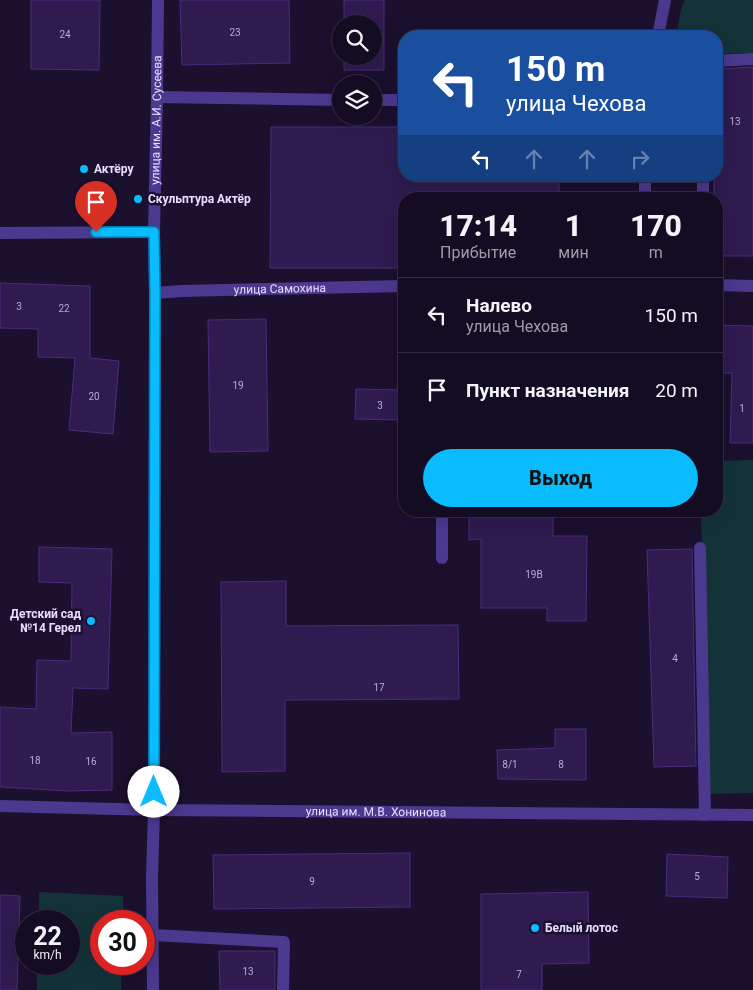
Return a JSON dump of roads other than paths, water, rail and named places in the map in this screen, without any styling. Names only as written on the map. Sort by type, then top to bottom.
[{"type":"street","name":"улица им. А.И. Сусеева","points":[[153,910],[154,232],[158,0]]},
{"type":"street","points":[[659,30],[665,0]]},
{"type":"street","points":[[723,61],[753,59]]},
{"type":"street","points":[[157,97],[332,100]]},
{"type":"street","points":[[382,100],[398,100]]},
{"type":"street","points":[[0,233],[154,232]]},
{"type":"street","points":[[723,284],[753,286]]},
{"type":"street","name":"улица Самохина","points":[[155,293],[398,286]]},
{"type":"street","points":[[442,517],[442,558]]},
{"type":"street","points":[[700,548],[705,815]]},
{"type":"street","name":"улица им. М.В. Хонинова","points":[[0,806],[154,810],[753,815]]},
{"type":"street","points":[[155,935],[284,942],[283,990]]},
{"type":"street","name":"улица им. А.И. Сусеева","points":[[153,975],[153,990]]},
{"type":"place","name":"Актёру","points":[[84,169]]},
{"type":"place","name":"Скульптура Актёр","points":[[138,199]]},
{"type":"place","name":"Детский сад №14 Герел","points":[[91,621]]},
{"type":"place","name":"Белый лотос","points":[[535,928]]}]
